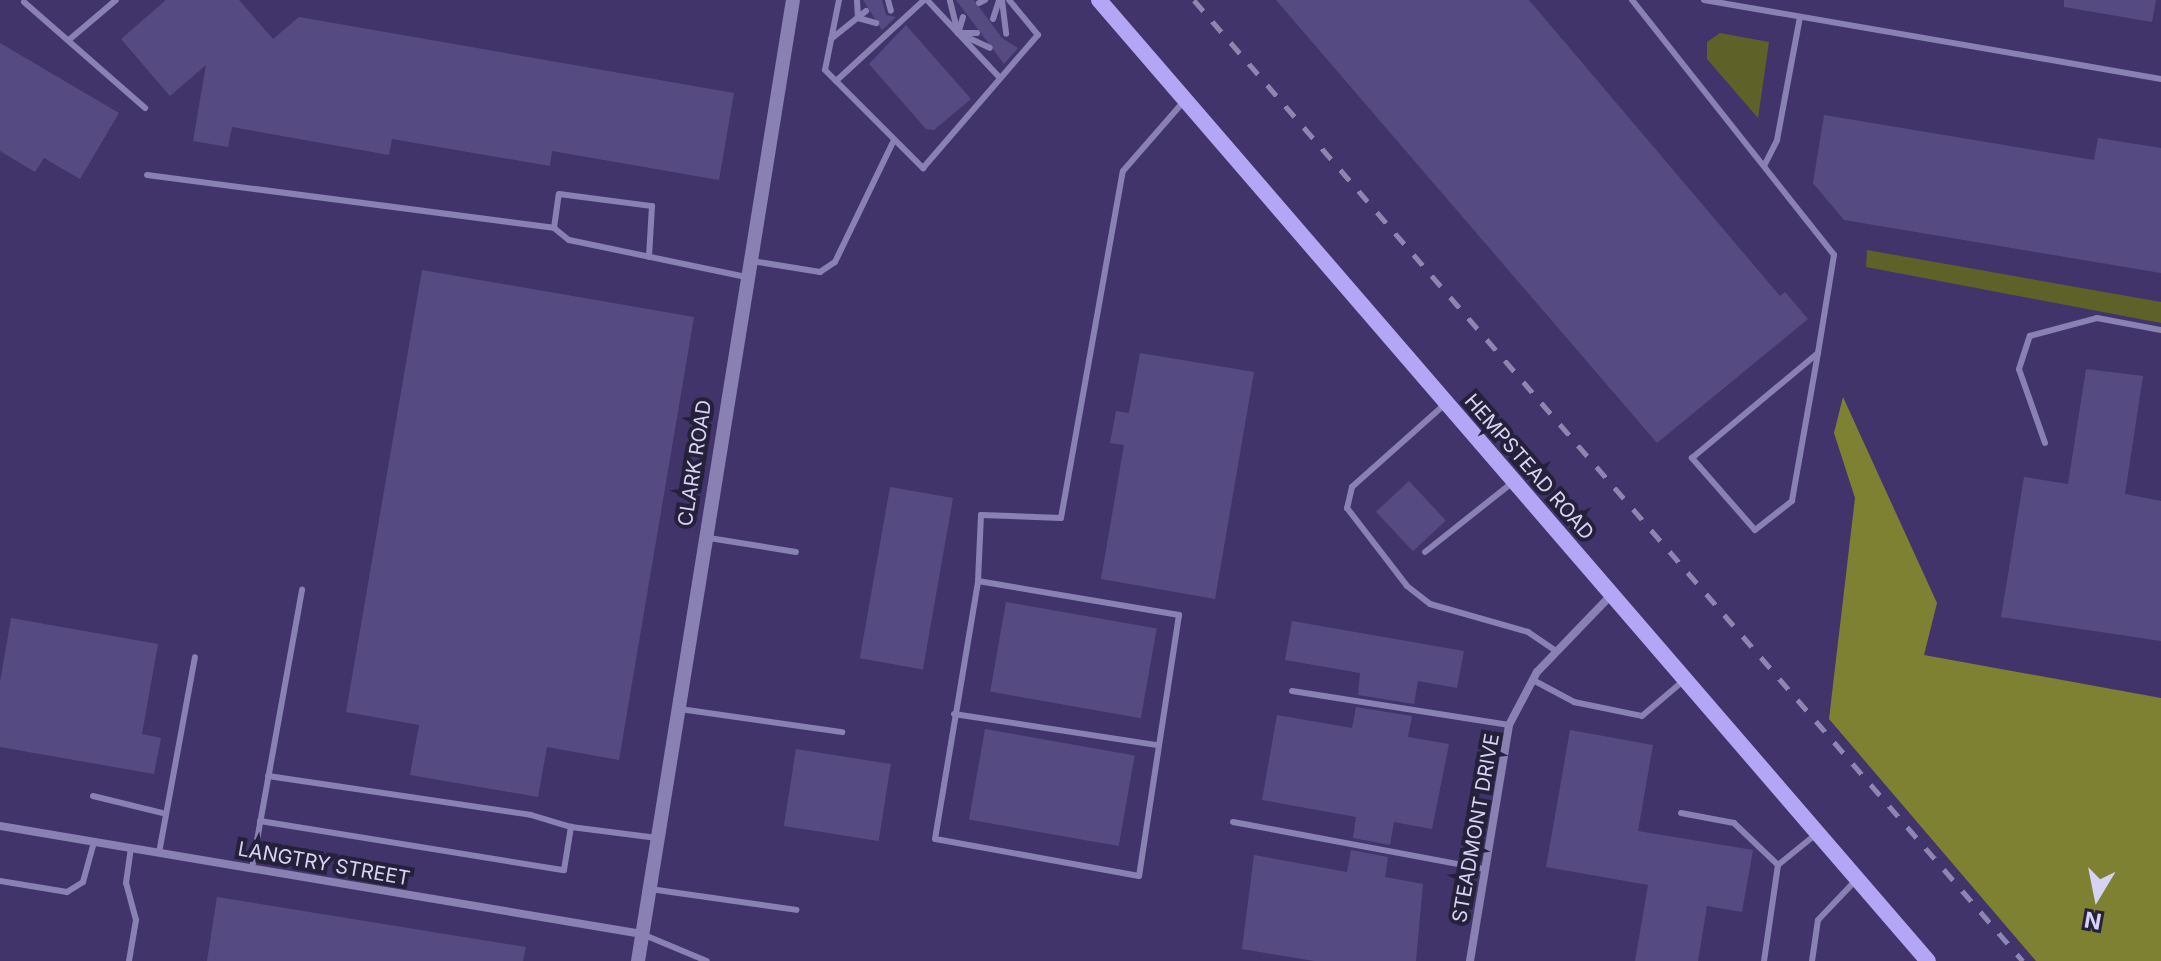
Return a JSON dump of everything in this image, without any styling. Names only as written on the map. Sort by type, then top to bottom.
[{"type":"main road","name":"HEMPSTEAD ROAD","points":[[1099,0],[1928,961]]},
{"type":"street","name":"CLARK ROAD","points":[[636,961],[793,0]]},
{"type":"street","name":"STEADMONT DRIVE","points":[[1470,961],[1509,725],[1533,680],[1555,650],[1613,594]]},
{"type":"street","name":"LANGTRY STREET","points":[[0,826],[642,934]]},
{"type":"lane","points":[[70,39],[116,0]]},
{"type":"lane","points":[[839,0],[825,70],[893,142],[923,168],[1038,35],[1009,0]]},
{"type":"lane","points":[[857,0],[858,18]]},
{"type":"lane","points":[[888,0],[891,11]]},
{"type":"lane","points":[[836,81],[925,0],[999,77]]},
{"type":"lane","points":[[993,19],[1001,0]]},
{"type":"lane","points":[[1001,0],[1006,34]]},
{"type":"lane","points":[[1632,0],[1834,255],[1818,353],[1792,501],[1755,530],[1692,458],[1818,353]]},
{"type":"lane","points":[[1704,0],[2161,79]]},
{"type":"lane","points":[[950,1],[958,33]]},
{"type":"lane","points":[[24,2],[70,39],[145,108]]},
{"type":"lane","points":[[831,39],[866,11]]},
{"type":"lane","points":[[958,33],[963,17]]},
{"type":"lane","points":[[1764,166],[1777,140],[1800,17]]},
{"type":"lane","points":[[858,18],[876,23]]},
{"type":"lane","points":[[958,33],[977,33]]},
{"type":"lane","points":[[958,33],[990,48]]},
{"type":"lane","points":[[978,581],[1179,615],[1156,745],[1139,876],[935,839],[978,581],[981,515],[1061,518],[1123,171],[1184,101]]},
{"type":"lane","points":[[749,260],[820,272],[835,262],[893,142]]},
{"type":"lane","points":[[147,175],[554,228],[569,240],[746,277]]},
{"type":"lane","points":[[554,228],[559,194],[652,206],[649,257]]},
{"type":"lane","points":[[2045,443],[2019,369],[2030,336],[2097,318],[2161,330]]},
{"type":"lane","points":[[1446,402],[1352,487],[1347,508],[1407,586],[1430,604],[1528,632],[1555,650]]},
{"type":"lane","points":[[1425,552],[1515,481]]},
{"type":"lane","points":[[703,537],[796,552]]},
{"type":"lane","points":[[252,868],[302,589]]},
{"type":"lane","points":[[159,853],[162,813],[195,657]]},
{"type":"lane","points":[[1533,680],[1574,702],[1642,716],[1686,679]]},
{"type":"lane","points":[[1292,691],[1509,725]]},
{"type":"lane","points":[[677,708],[842,732]]},
{"type":"lane","points":[[954,714],[1156,745]]},
{"type":"lane","points":[[268,776],[531,815],[571,827],[657,838]]},
{"type":"lane","points":[[93,796],[162,813]]},
{"type":"lane","points":[[1681,813],[1734,823],[1778,865]]},
{"type":"lane","points":[[260,821],[564,870],[571,827]]},
{"type":"lane","points":[[1233,822],[1484,869]]},
{"type":"lane","points":[[1764,961],[1778,865],[1818,833]]},
{"type":"lane","points":[[0,881],[67,892],[83,882],[94,842]]},
{"type":"lane","points":[[129,961],[136,920],[126,883],[131,848]]},
{"type":"lane","points":[[1812,961],[1818,920],[1857,878]]},
{"type":"lane","points":[[649,889],[797,910]]},
{"type":"lane","points":[[642,934],[707,961]]},
{"type":"green space","points":[[1720,33],[1769,42],[1758,118],[1707,59],[1707,42]]},
{"type":"green space","points":[[1867,250],[2161,302],[2161,323],[1866,267]]},
{"type":"shaded area","points":[[1843,397],[1937,603],[1924,655],[2161,698],[2161,961],[2036,961],[1829,719],[1855,498],[1834,433]]},
{"type":"building","points":[[166,0],[239,0],[273,39],[299,17],[734,93],[719,180],[552,151],[550,166],[392,139],[389,155],[232,127],[228,147],[193,141],[206,65],[170,96],[121,39]]},
{"type":"building","points":[[863,0],[882,0],[886,15],[896,17],[882,30]]},
{"type":"building","points":[[956,0],[974,0],[1002,38],[1018,48],[1004,64]]},
{"type":"building","points":[[1276,0],[1529,0],[1780,296],[1785,292],[1808,319],[1657,443]]},
{"type":"building","points":[[2064,0],[2156,0],[2152,22],[2064,7]]},
{"type":"building","points":[[906,25],[971,99],[934,130],[926,129],[869,64]]},
{"type":"building","points":[[0,43],[119,113],[80,179],[44,158],[35,172],[0,151]]},
{"type":"building","points":[[1824,115],[2094,160],[2098,138],[2161,148],[2161,273],[1844,220],[1813,183]]},
{"type":"building","points":[[422,270],[694,317],[619,760],[547,747],[538,797],[410,775],[419,725],[346,712]]},
{"type":"building","points":[[1140,353],[1254,372],[1215,599],[1101,579],[1124,445],[1110,443],[1116,411],[1129,413]]},
{"type":"building","points":[[2086,369],[2143,376],[2125,494],[2161,501],[2161,641],[2001,617],[2024,477],[2068,484]]},
{"type":"building","points":[[1409,481],[1446,520],[1413,551],[1376,512]]},
{"type":"building","points":[[890,487],[953,498],[923,669],[860,658]]},
{"type":"building","points":[[1006,602],[1157,629],[1141,718],[990,692]]},
{"type":"building","points":[[11,618],[158,644],[142,734],[161,738],[154,774],[0,747],[0,682]]},
{"type":"building","points":[[1292,621],[1464,651],[1457,688],[1418,681],[1414,704],[1358,695],[1360,673],[1285,660]]},
{"type":"building","points":[[1356,707],[1412,716],[1408,737],[1449,744],[1432,829],[1394,822],[1390,845],[1353,838],[1356,817],[1262,800],[1277,715],[1352,728]]},
{"type":"building","points":[[985,729],[1135,755],[1119,846],[969,820]]},
{"type":"building","points":[[1570,730],[1653,745],[1638,831],[1753,850],[1742,912],[1707,906],[1698,961],[1635,961],[1648,885],[1546,867]]},
{"type":"building","points":[[796,749],[891,764],[879,841],[784,826]]},
{"type":"building","points":[[1351,850],[1388,857],[1385,877],[1423,884],[1416,961],[1314,961],[1242,949],[1254,855],[1347,872]]},
{"type":"building","points":[[217,897],[526,947],[523,961],[207,961]]},
{"type":"railway","points":[[1194,0],[2023,961]]}]
